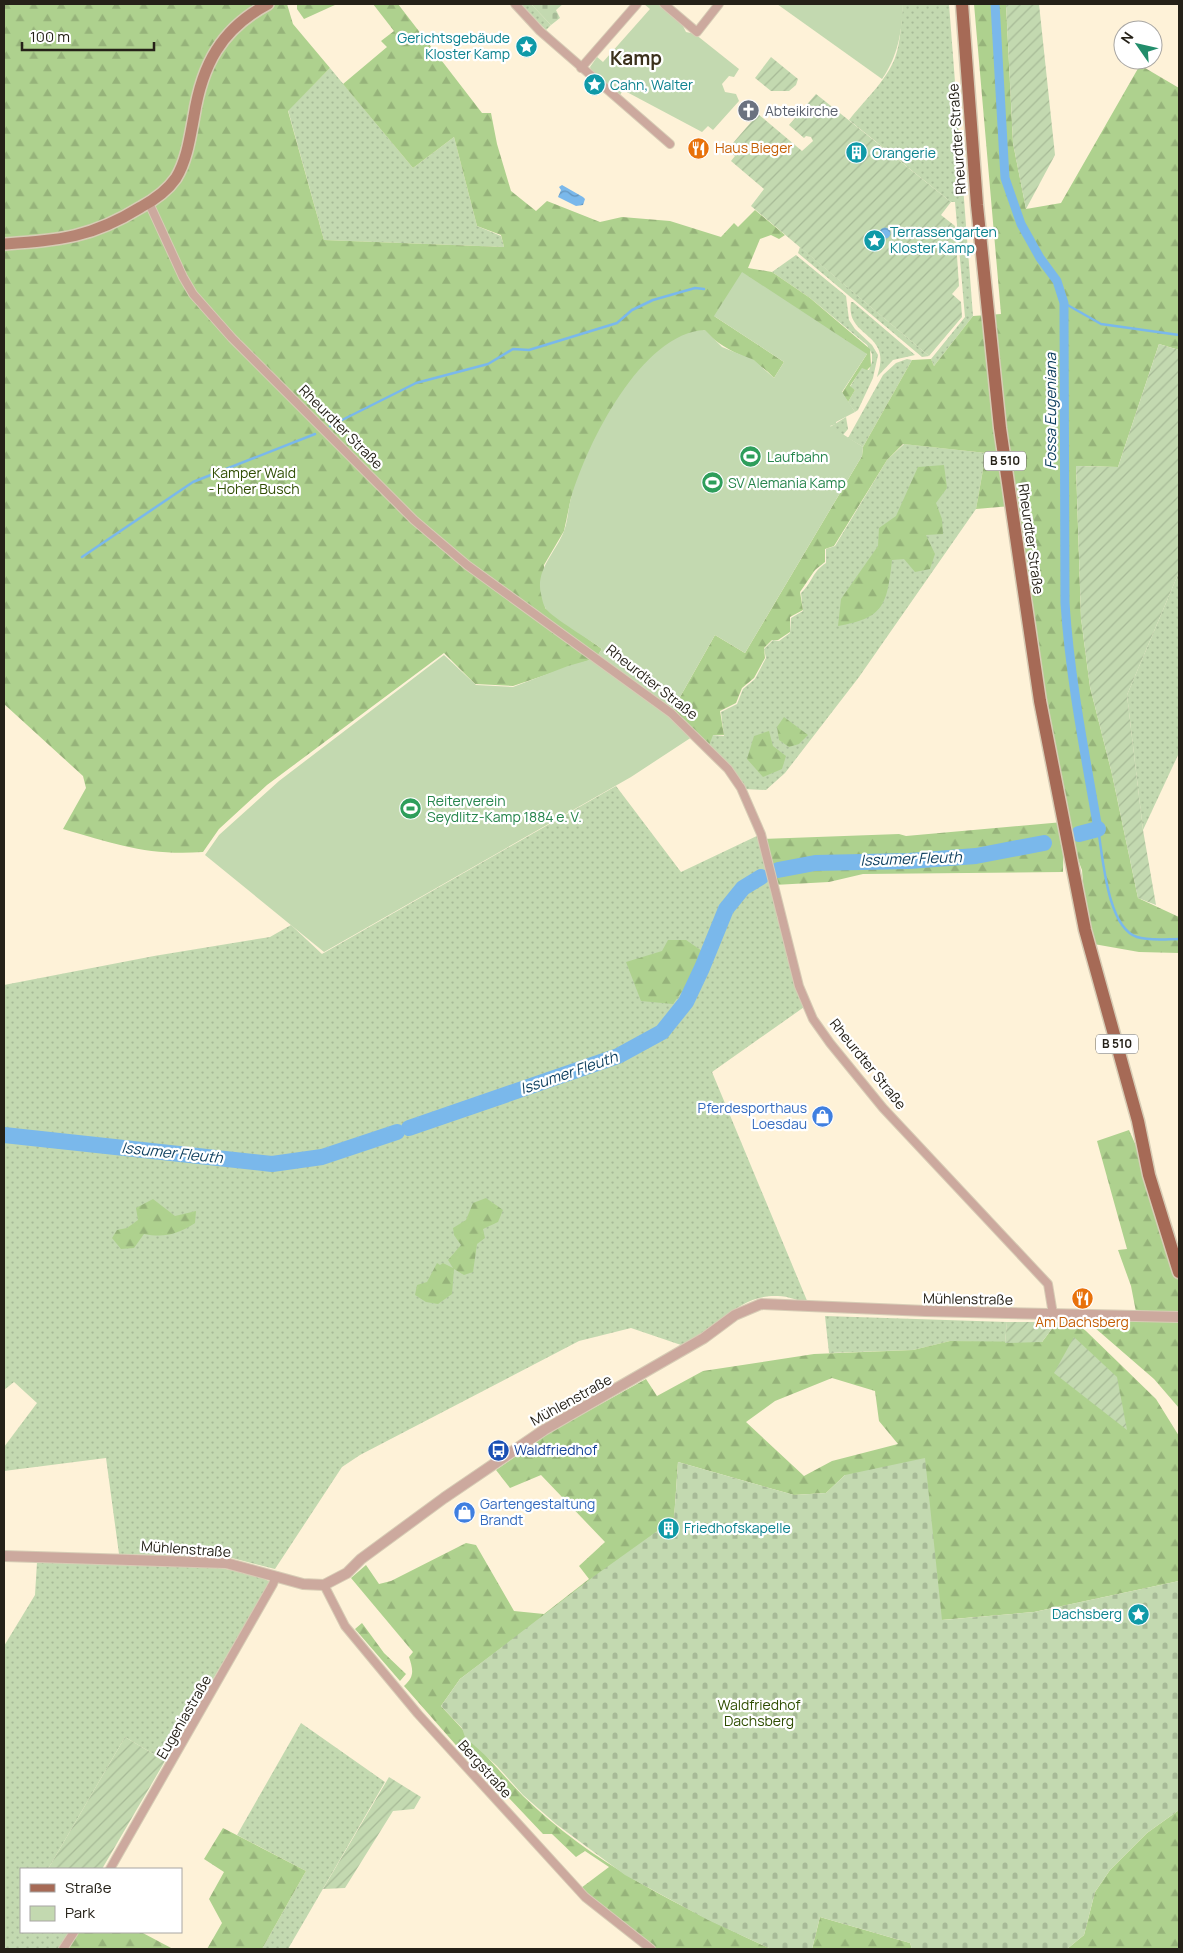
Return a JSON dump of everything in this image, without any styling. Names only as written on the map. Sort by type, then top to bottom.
[{"type":"main road","points":[[4,244],[51,240],[86,234],[118,221],[164,192],[176,178],[183,162],[206,69],[224,37],[240,22],[268,4]]},
{"type":"main road","name":"Rheurdter Straße","points":[[962,4],[977,205],[1000,428],[1040,701],[1085,930],[1138,1121],[1150,1175],[1179,1272]]},
{"type":"street","points":[[515,4],[540,31],[670,144]]},
{"type":"street","points":[[581,68],[637,4]]},
{"type":"street","points":[[664,4],[697,32],[719,4]]},
{"type":"street","name":"Rheurdter Straße","points":[[149,202],[182,277],[193,294],[232,338],[386,493],[414,520],[467,565],[671,713],[728,769],[741,788],[761,834],[799,986],[813,1020],[830,1044],[883,1108],[1048,1284],[1053,1314]]},
{"type":"street","name":"Mühlenstraße","points":[[4,1556],[226,1563],[303,1584],[324,1585],[347,1573],[361,1559],[444,1498],[544,1430],[697,1343],[744,1309],[772,1303],[809,1307],[1179,1317]]},
{"type":"street","name":"Eugeniastraße","points":[[111,1868],[274,1584],[276,1576]]},
{"type":"street","name":"Bergstraße","points":[[324,1585],[345,1626],[418,1714],[585,1897],[652,1949]]},
{"type":"street","points":[[63,1949],[73,1933]]},
{"type":"green space","name":"Kamper Wald - Hoher Busch","points":[[4,4],[287,4],[293,24],[330,68],[288,111],[324,240],[504,247],[501,235],[477,226],[454,137],[413,168],[343,84],[387,47],[381,41],[394,31],[373,4],[398,4],[482,113],[491,113],[497,144],[511,191],[536,211],[547,201],[600,222],[622,217],[670,221],[721,237],[734,223],[738,227],[755,210],[785,235],[779,239],[771,235],[760,239],[748,268],[772,272],[810,298],[870,349],[871,366],[867,370],[862,368],[850,386],[855,390],[848,402],[842,393],[867,354],[714,316],[784,362],[774,378],[757,364],[713,339],[704,330],[583,468],[571,498],[564,531],[544,565],[545,608],[602,649],[596,658],[513,686],[475,684],[444,653],[267,785],[219,829],[203,852],[165,852],[132,848],[63,829],[86,788],[83,776],[4,704]]},
{"type":"green space","points":[[297,4],[337,4],[304,19],[297,9]]},
{"type":"green space","points":[[521,4],[531,4],[551,25],[546,30]]},
{"type":"green space","points":[[531,4],[563,4],[556,10],[560,18],[551,25]]},
{"type":"green space","points":[[644,4],[660,4],[681,22],[686,32],[695,34],[739,69],[734,77],[729,76],[722,84],[725,92],[736,94],[739,101],[713,130],[708,126],[702,132],[623,90],[620,95],[591,70],[590,67],[597,57],[603,62],[650,9]]},
{"type":"green space","points":[[777,4],[903,4],[902,24],[898,43],[892,61],[882,79]]},
{"type":"green space","points":[[903,4],[949,4],[973,316],[934,366],[931,359],[965,317],[955,202],[951,202],[849,120],[886,75],[895,58]]},
{"type":"green space","points":[[974,4],[1006,4],[1013,143],[1026,209],[1061,203],[1137,70],[1148,70],[1179,88],[1179,350],[1159,344],[1118,467],[1076,466],[1081,618],[1090,687],[1112,774],[1138,898],[1179,917],[1179,953],[1139,952],[1088,943],[1082,870],[1064,823],[1063,872],[863,874],[829,882],[774,885],[762,839],[899,834],[906,836],[1063,822],[1011,506],[976,509],[986,453],[903,444],[887,460],[834,546],[825,549],[825,562],[815,570],[800,592],[803,610],[790,617],[790,632],[778,640],[772,640],[764,648],[765,658],[754,678],[742,688],[736,703],[720,711],[724,735],[713,735],[708,748],[671,713],[715,635],[745,653],[862,456],[863,447],[912,360],[931,359],[934,366],[973,316],[1001,314]]},
{"type":"green space","points":[[1006,4],[1039,4],[1055,155],[1026,209],[1013,143]]},
{"type":"green space","points":[[771,57],[798,79],[796,85],[789,91],[771,91],[755,78]]},
{"type":"green space","points":[[330,68],[413,168],[454,137],[477,226],[501,236],[504,247],[324,240],[288,110]]},
{"type":"green space","name":"Terrassengarten Kloster Kamp","points":[[816,94],[951,202],[941,215],[955,226],[959,286],[952,294],[961,302],[962,317],[929,356],[751,206],[764,189],[731,161],[735,156],[727,150],[758,114],[802,151],[813,141],[811,137],[806,136],[804,138],[789,125]]},
{"type":"green space","points":[[800,247],[929,356],[922,357],[798,253]]},
{"type":"green space","points":[[796,255],[846,296],[849,320],[855,329],[872,345],[878,355],[873,378],[858,410],[855,412],[848,402],[855,390],[850,387],[862,367],[869,370],[872,354],[867,345],[810,298],[772,272]]},
{"type":"green space","points":[[742,272],[867,354],[842,392],[855,412],[830,426],[863,447],[862,456],[745,653],[715,635],[671,713],[695,735],[631,777],[324,952],[205,855],[219,835],[279,781],[444,655],[476,685],[513,687],[568,666],[596,658],[602,649],[546,609],[540,585],[547,561],[564,531],[571,498],[579,475],[590,449],[620,395],[639,370],[659,350],[682,336],[705,330],[722,347],[754,360],[774,378],[784,362],[714,316]]},
{"type":"green space","points":[[851,302],[915,355],[893,360],[877,377],[881,362],[879,351],[875,343],[855,323],[851,314]]},
{"type":"green space","points":[[1159,344],[1179,350],[1179,572],[1127,695],[1143,830],[1156,905],[1138,898],[1112,774],[1090,687],[1081,618],[1076,466],[1118,467]]},
{"type":"green space","points":[[907,359],[912,360],[863,447],[848,438],[883,375],[896,363]]},
{"type":"green space","points":[[846,417],[848,429],[843,435],[830,427]]},
{"type":"green space","points":[[904,444],[986,453],[976,509],[859,677],[785,773],[766,790],[743,789],[708,748],[712,735],[724,736],[721,712],[737,704],[743,689],[755,679],[766,658],[764,649],[773,640],[779,641],[790,633],[791,618],[803,611],[801,593],[817,570],[826,563],[826,549],[835,546],[887,460]]},
{"type":"green space","points":[[944,465],[947,488],[936,503],[942,519],[943,534],[926,535],[935,554],[930,569],[915,572],[904,559],[892,560],[888,588],[885,599],[880,607],[865,619],[838,626],[841,599],[878,546],[879,528],[896,516],[918,467]]},
{"type":"green space","points":[[1179,572],[1179,753],[1143,830],[1127,695]]},
{"type":"green space","points":[[784,717],[808,735],[799,744],[789,747],[779,740],[777,727]]},
{"type":"green space","points":[[769,731],[773,746],[786,756],[782,769],[763,777],[747,759],[754,736]]},
{"type":"green space","points":[[616,786],[681,872],[761,834],[807,1005],[712,1072],[808,1303],[778,1296],[764,1297],[751,1301],[739,1306],[684,1346],[631,1328],[579,1341],[360,1455],[342,1467],[275,1569],[228,1557],[119,1554],[106,1458],[4,1471],[4,1447],[37,1403],[14,1382],[4,1390],[4,985],[154,956],[270,937],[291,925],[322,954]]},
{"type":"green space","points":[[668,940],[686,940],[708,955],[673,1004],[641,1001],[626,962],[662,951]]},
{"type":"green space","points":[[1129,1130],[1149,1175],[1179,1268],[1179,1318],[1137,1317],[1131,1286],[1118,1250],[1127,1249],[1097,1141]]},
{"type":"green space","points":[[486,1198],[503,1210],[498,1222],[483,1229],[485,1238],[477,1244],[473,1272],[464,1275],[454,1269],[452,1294],[438,1304],[426,1302],[415,1295],[417,1285],[427,1282],[437,1263],[440,1265],[443,1263],[453,1268],[448,1260],[461,1245],[454,1235],[453,1228],[466,1220],[473,1203]]},
{"type":"green space","points":[[153,1199],[175,1216],[196,1211],[195,1223],[171,1234],[158,1236],[144,1234],[134,1248],[121,1249],[112,1238],[117,1230],[127,1228],[138,1220],[136,1208]]},
{"type":"green space","points":[[825,1316],[1007,1322],[1005,1343],[950,1341],[913,1350],[829,1353]]},
{"type":"green space","points":[[1179,1319],[1179,1408],[1154,1379],[1087,1321]]},
{"type":"green space","points":[[1007,1322],[1057,1322],[1042,1342],[1005,1343]]},
{"type":"green space","points":[[1057,1322],[1075,1322],[1156,1399],[1179,1436],[1179,1581],[1034,1612],[941,1620],[933,1547],[845,1475],[826,1493],[794,1495],[678,1462],[674,1519],[460,1679],[441,1706],[523,1796],[550,1821],[579,1843],[609,1864],[672,1901],[771,1949],[656,1949],[602,1908],[581,1888],[609,1867],[585,1851],[576,1857],[552,1834],[543,1834],[507,1796],[498,1793],[404,1686],[411,1676],[412,1669],[409,1657],[413,1652],[351,1578],[366,1565],[379,1584],[391,1581],[466,1543],[476,1545],[514,1611],[544,1614],[589,1579],[579,1566],[605,1542],[541,1475],[510,1488],[496,1470],[552,1431],[646,1379],[657,1396],[703,1371],[814,1354],[913,1350],[950,1341],[1042,1342]],"holes":[[[832,1378],[875,1391],[879,1421],[898,1444],[832,1461],[804,1476],[746,1422],[775,1401]]]},
{"type":"green space","points":[[1074,1337],[1117,1377],[1127,1430],[1054,1373]]},
{"type":"green space","name":"Waldfriedhof Dachsberg","points":[[925,1458],[942,1620],[1034,1612],[1179,1581],[1179,1810],[1147,1833],[1110,1870],[1095,1892],[1084,1935],[1067,1949],[912,1949],[910,1943],[820,1917],[812,1949],[771,1949],[708,1920],[625,1875],[556,1824],[523,1795],[497,1766],[465,1737],[462,1728],[441,1706],[460,1679],[593,1577],[674,1519],[678,1462],[794,1495],[826,1493],[845,1475]]},
{"type":"green space","points":[[37,1562],[221,1568],[260,1576],[270,1582],[165,1761],[125,1737],[49,1868],[20,1868],[20,1933],[73,1933],[63,1949],[4,1949],[4,1646],[35,1595]]},
{"type":"green space","points":[[362,1623],[384,1653],[406,1674],[400,1681],[355,1629]]},
{"type":"green space","points":[[301,1723],[385,1782],[288,1949],[262,1949],[306,1871],[237,1835]]},
{"type":"green space","points":[[125,1737],[165,1761],[103,1868],[49,1868]]},
{"type":"green space","points":[[389,1777],[421,1797],[414,1809],[393,1811],[345,1888],[323,1889]]},
{"type":"green space","points":[[1179,1810],[1179,1949],[1067,1949],[1084,1935],[1095,1892],[1110,1870],[1147,1833]]},
{"type":"green space","points":[[223,1828],[306,1871],[262,1949],[207,1949],[222,1923],[209,1899],[224,1872],[204,1859]]},
{"type":"green space","points":[[820,1917],[910,1943],[912,1949],[812,1949]]},
{"type":"green space","points":[[78,1933],[143,1933],[173,1949],[68,1949]]},
{"type":"water","points":[[562,185],[583,197],[585,199],[583,205],[576,206],[558,197],[561,190],[559,187]]},
{"type":"water","points":[[885,227],[891,233],[885,239],[879,233]]},
{"type":"waterway","name":"Fossa Eugeniana","points":[[995,4],[1005,178],[1021,224],[1040,258],[1057,281],[1064,303],[1065,603],[1074,688],[1098,829]]},
{"type":"waterway","points":[[330,426],[416,383],[488,364],[513,349],[529,350],[617,323],[632,310],[653,300],[695,288],[704,289]]},
{"type":"waterway","points":[[1064,303],[1101,324],[1179,335]]},
{"type":"waterway","points":[[82,557],[193,482],[315,434]]},
{"type":"waterway","points":[[1098,829],[1108,890],[1119,920],[1127,931],[1142,938],[1179,939]]},
{"type":"waterway","name":"Issumer Fleuth","points":[[1079,834],[1098,829]]},
{"type":"waterway","name":"Issumer Fleuth","points":[[778,870],[815,863],[909,861],[976,856],[1044,843]]},
{"type":"waterway","name":"Issumer Fleuth","points":[[409,1128],[618,1056],[662,1032],[686,1002],[726,909],[743,888],[761,877]]},
{"type":"waterway","name":"Issumer Fleuth","points":[[4,1135],[272,1164],[322,1157],[397,1132]]},
{"type":"place","name":"Gerichtsgebäude Kloster Kamp","points":[[526,46]]},
{"type":"place","name":"Cahn, Walter","points":[[594,85]]},
{"type":"place","name":"Abteikirche","points":[[749,111]]},
{"type":"place","name":"Haus Bieger","points":[[699,148]]},
{"type":"place","name":"Orangerie","points":[[856,153]]},
{"type":"place","name":"Terrassengarten Kloster Kamp","points":[[874,240]]},
{"type":"place","name":"Laufbahn","points":[[751,457]]},
{"type":"place","name":"SV Alemania Kamp","points":[[712,483]]},
{"type":"place","name":"Reiterverein Seydlitz-Kamp 1884 e. V.","points":[[411,809]]},
{"type":"place","name":"Pferdesporthaus Loesdau","points":[[823,1116]]},
{"type":"place","name":"Am Dachsberg","points":[[1082,1299]]},
{"type":"place","name":"Waldfriedhof","points":[[498,1450]]},
{"type":"place","name":"Gartengestaltung Brandt","points":[[464,1512]]},
{"type":"place","name":"Friedhofskapelle","points":[[668,1528]]},
{"type":"place","name":"Dachsberg","points":[[1138,1614]]},
{"type":"district","name":"Kamp","points":[[636,58]]}]
